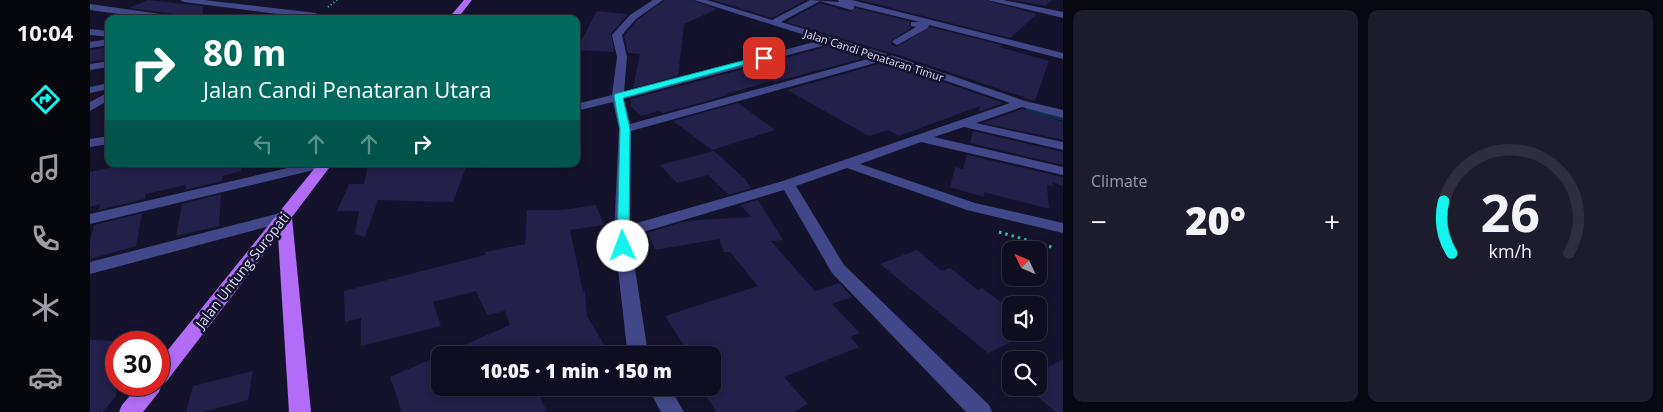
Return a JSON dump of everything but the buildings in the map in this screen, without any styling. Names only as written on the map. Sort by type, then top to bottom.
[{"type":"main road","points":[[455,15],[468,0]]},
{"type":"main road","name":"Jalan Untung Suropati","points":[[170,362],[284,218],[321,167]]},
{"type":"main road","points":[[284,218],[300,412]]},
{"type":"main road","points":[[130,412],[143,396]]},
{"type":"street","points":[[90,2],[97,0]]},
{"type":"street","points":[[184,0],[299,15]]},
{"type":"street","points":[[637,346],[622,233],[625,129],[618,96],[622,57],[617,35],[633,17],[659,0]]},
{"type":"street","name":"Jalan Candi Penataran Timur","points":[[698,0],[885,57],[1021,104],[1063,114]]},
{"type":"street","points":[[773,23],[816,0]]},
{"type":"street","points":[[823,0],[1063,61]]},
{"type":"street","points":[[842,0],[1063,56]]},
{"type":"street","points":[[990,0],[1063,15]]},
{"type":"street","points":[[90,7],[147,15]]},
{"type":"street","points":[[233,15],[245,8]]},
{"type":"street","points":[[897,42],[924,26]]},
{"type":"street","points":[[90,32],[105,34]]},
{"type":"street","points":[[580,107],[818,44],[818,36]]},
{"type":"street","points":[[90,45],[105,43]]},
{"type":"street","points":[[625,129],[885,57]]},
{"type":"street","points":[[90,67],[105,65]]},
{"type":"street","points":[[90,90],[105,87]]},
{"type":"street","points":[[90,107],[105,97]]},
{"type":"street","points":[[622,233],[788,184],[1021,104]]},
{"type":"street","points":[[966,124],[1063,146]]},
{"type":"street","points":[[919,138],[1063,171]]},
{"type":"street","points":[[90,143],[105,141]]},
{"type":"street","points":[[845,163],[972,207],[1063,228]]},
{"type":"street","points":[[90,219],[310,167]]},
{"type":"street","points":[[788,184],[838,269],[981,412]]},
{"type":"street","points":[[90,268],[284,218]]},
{"type":"street","points":[[664,396],[673,412]]},
{"type":"waterway","points":[[1028,109],[1063,118]]},
{"type":"route","points":[[623,246],[625,129],[618,96],[764,58]]}]
